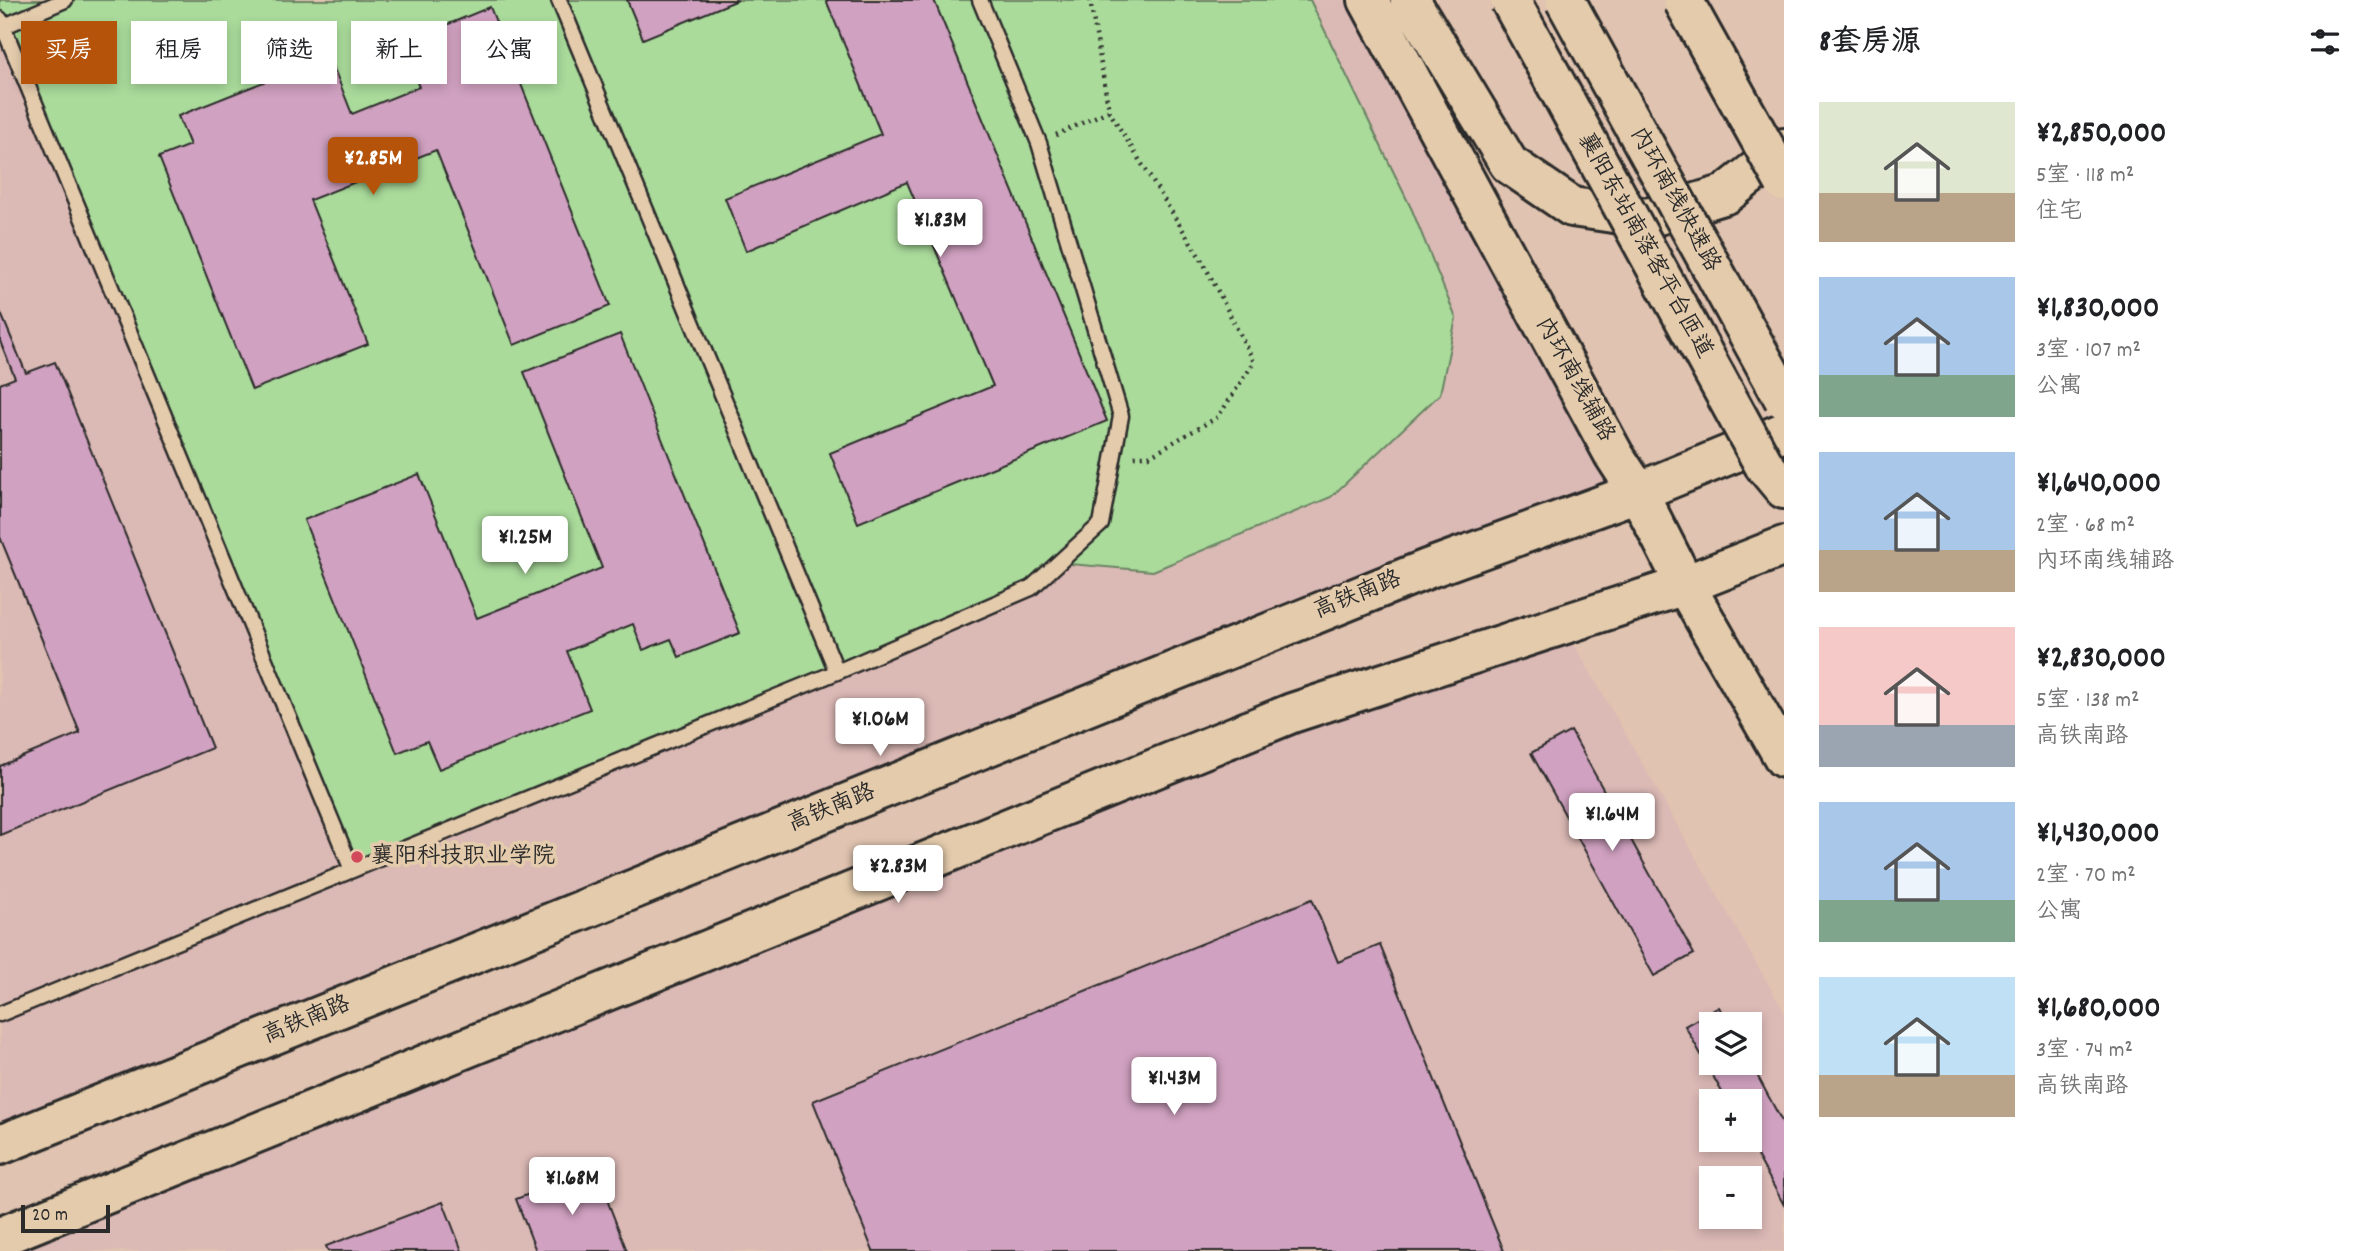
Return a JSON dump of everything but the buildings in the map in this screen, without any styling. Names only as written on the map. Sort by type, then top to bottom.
[{"type":"main road","name":"内环南线辅路","points":[[1368,0],[1614,455],[1638,492],[1685,585],[1784,758]]},
{"type":"main road","points":[[1410,0],[1509,164],[1572,207],[1648,218],[1726,194],[1784,148]]},
{"type":"main road","name":"襄阳东站南落客平台匝道","points":[[1510,0],[1764,465],[1784,489]]},
{"type":"main road","name":"内环南线快速路","points":[[1565,0],[1784,399]]},
{"type":"main road","points":[[1683,0],[1784,182]]},
{"type":"main road","name":"高铁南路","points":[[0,1145],[1427,569],[1638,492],[1784,432]]},
{"type":"main road","points":[[0,1237],[1292,712],[1685,585],[1784,546]]},
{"type":"lane","points":[[65,0],[1,24],[352,870]]},
{"type":"lane","points":[[559,0],[837,673]]},
{"type":"lane","points":[[0,1014],[837,673],[1031,588],[1101,524],[1121,416],[1039,142],[980,0]]},
{"type":"path","points":[[1090,0],[1109,111],[1204,264],[1254,362],[1218,417],[1149,456],[1114,457]]},
{"type":"path","points":[[1039,142],[1109,111]]},
{"type":"shaded area","name":"襄阳科技职业学院","points":[[0,0],[1368,0],[1638,492],[0,1145]]},
{"type":"shaded area","points":[[1563,625],[1784,1012],[1784,1251],[0,1251]]},
{"type":"green space","name":"襄阳科技职业学院","points":[[0,0],[1310,0],[1412,210],[1456,318],[1440,394],[1331,497],[1153,571],[1058,563],[1031,588],[352,870],[23,84],[117,84],[117,21],[21,21],[21,78],[0,28]]},
{"type":"place","name":"襄阳科技职业学院","points":[[357,857]]}]
